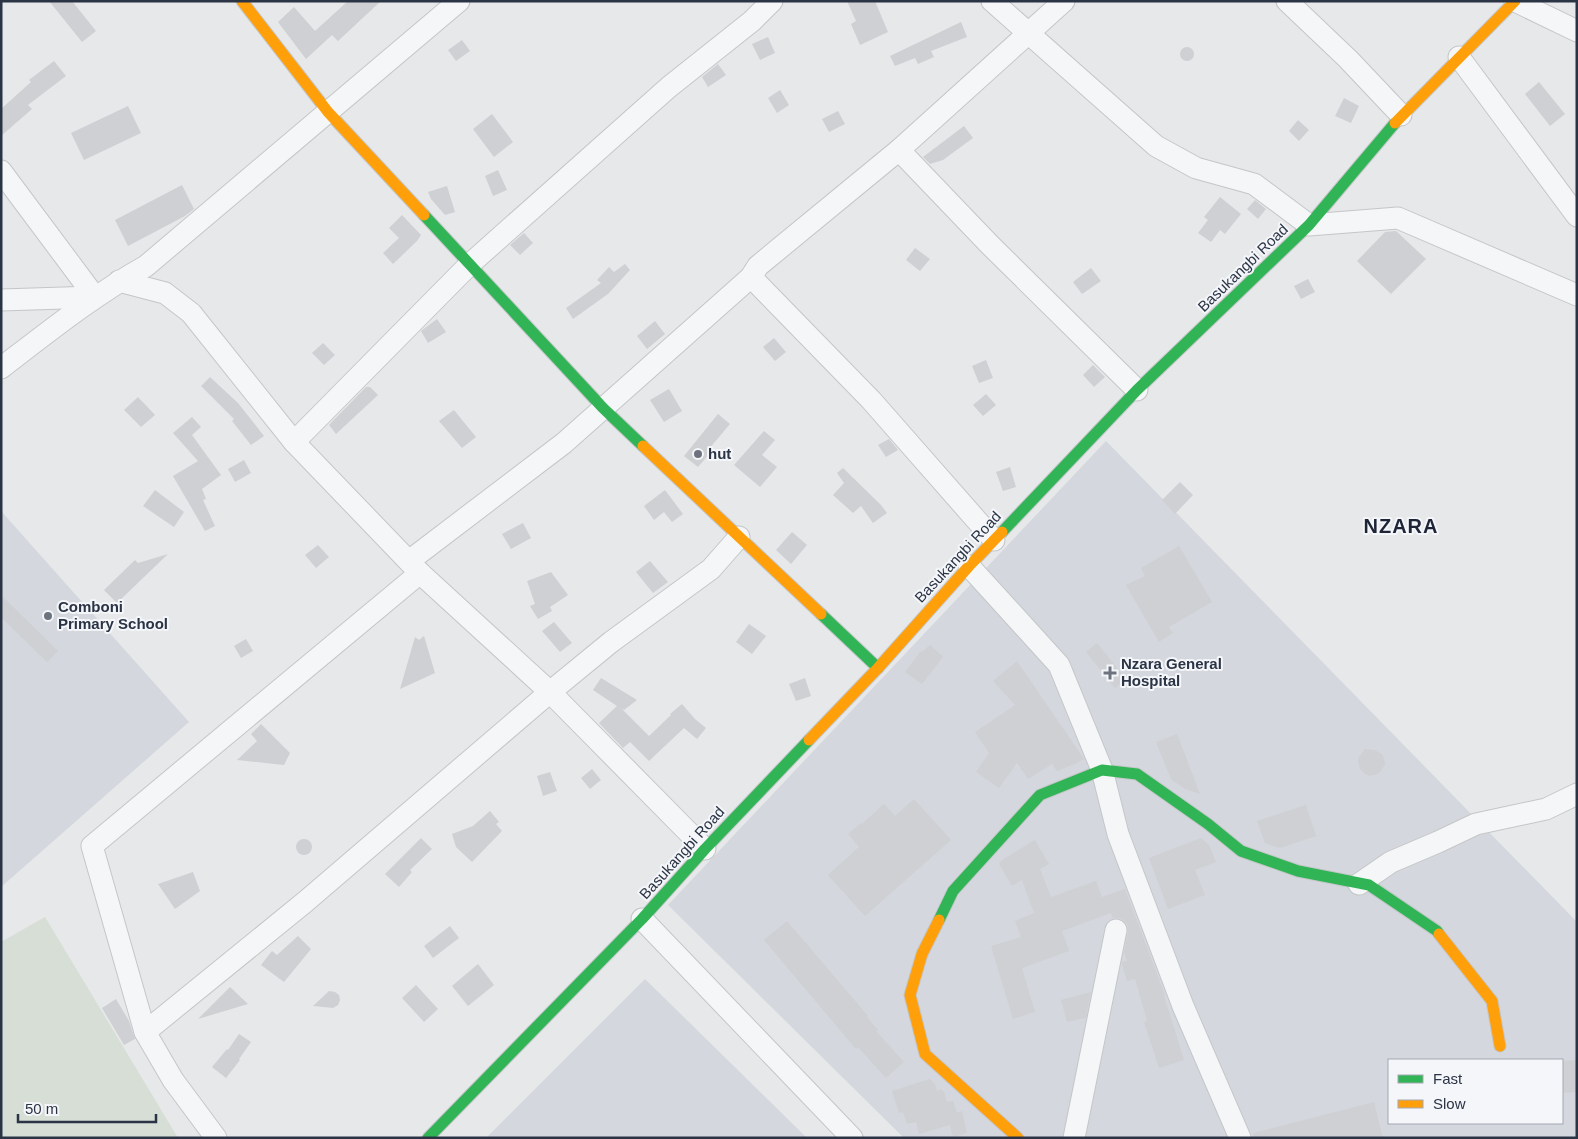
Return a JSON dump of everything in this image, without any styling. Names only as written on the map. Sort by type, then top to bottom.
[{"type":"street","points":[[242,1],[328,112],[603,408],[878,668]]},
{"type":"street","points":[[1,368],[119,281],[146,266],[459,1]]},
{"type":"street","points":[[294,442],[470,264],[669,87],[752,21],[772,1]]},
{"type":"street","points":[[992,1],[1156,146],[1196,168],[1254,184],[1309,225],[1398,218],[1577,295]]},
{"type":"street","points":[[216,1138],[173,1080],[145,1032],[92,846],[415,567],[564,444],[752,277],[758,266],[899,150],[1064,1]]},
{"type":"street","points":[[1287,1],[1348,59],[1401,115]]},
{"type":"street","points":[[1515,1],[1577,31]]},
{"type":"street","name":"Basukangbi Road","points":[[428,1138],[642,919],[705,849],[878,668],[969,566],[1137,390],[1309,225],[1401,115],[1515,1]]},
{"type":"street","points":[[1459,57],[1577,216]]},
{"type":"street","points":[[899,150],[990,245],[1137,390]]},
{"type":"street","points":[[1,171],[95,298]]},
{"type":"street","points":[[752,277],[871,400],[994,540]]},
{"type":"street","points":[[119,281],[165,293],[191,314],[294,442],[415,567],[550,692],[705,849]]},
{"type":"street","points":[[1,300],[95,298]]},
{"type":"street","points":[[145,1032],[305,902],[611,642],[711,569],[740,537]]},
{"type":"street","points":[[969,566],[1059,665],[1102,770],[1121,843],[1183,1006],[1240,1138]]},
{"type":"street","points":[[1018,1138],[925,1054],[910,995],[922,954],[953,891],[1040,795],[1102,770],[1137,774],[1208,824],[1241,851],[1298,871],[1369,885],[1437,931],[1492,1001],[1500,1046]]},
{"type":"street","points":[[1359,884],[1391,862],[1476,824],[1546,810],[1577,794]]},
{"type":"street","points":[[642,919],[852,1138]]},
{"type":"street","points":[[1074,1138],[1116,930]]},
{"type":"shaded area","name":"Nzara General Hospital","points":[[1106,441],[1577,922],[1577,1138],[904,1138],[668,905]]},
{"type":"shaded area","name":"Comboni Primary School","points":[[1,511],[189,722],[1,887]]},
{"type":"shaded area","points":[[45,917],[178,1138],[1,1138],[1,942]]},
{"type":"shaded area","points":[[645,979],[807,1138],[486,1138]]},
{"type":"building","points":[[49,1],[72,1],[96,31],[82,42]]},
{"type":"building","points":[[348,1],[381,1],[338,41],[332,35],[306,59],[278,22],[294,7],[315,31]]},
{"type":"building","points":[[847,1],[875,1],[888,32],[860,45],[851,24],[856,21]]},
{"type":"building","points":[[961,22],[967,37],[931,51],[934,57],[918,64],[915,58],[895,66],[890,56]]},
{"type":"building","points":[[768,37],[775,53],[760,60],[752,44]]},
{"type":"building","points":[[462,40],[470,51],[456,61],[448,50]]},
{"type":"building","points":[[1184,47],[1190,47],[1194,54],[1190,61],[1184,61],[1180,57],[1180,51]]},
{"type":"building","points":[[54,61],[66,76],[28,105],[32,109],[1,136],[1,109],[31,82],[29,80]]},
{"type":"building","points":[[718,64],[726,75],[708,87],[702,77]]},
{"type":"building","points":[[1539,82],[1565,114],[1550,126],[1525,94]]},
{"type":"building","points":[[780,90],[789,105],[777,113],[768,98]]},
{"type":"building","points":[[1344,98],[1359,106],[1351,123],[1335,116]]},
{"type":"building","points":[[128,106],[141,133],[84,160],[71,133]]},
{"type":"building","points":[[838,111],[845,124],[829,132],[822,119]]},
{"type":"building","points":[[492,114],[513,142],[494,157],[473,129]]},
{"type":"building","points":[[1298,120],[1309,130],[1299,141],[1289,131]]},
{"type":"building","points":[[964,126],[973,138],[943,160],[930,164],[923,157]]},
{"type":"building","points":[[498,170],[507,190],[493,196],[485,176]]},
{"type":"building","points":[[182,185],[194,209],[185,216],[128,246],[115,220]]},
{"type":"building","points":[[447,186],[455,212],[445,215],[431,199],[428,192]]},
{"type":"building","points":[[1220,197],[1241,214],[1225,234],[1220,230],[1211,242],[1198,233],[1208,220],[1204,217]]},
{"type":"building","points":[[1255,200],[1266,209],[1258,219],[1247,209]]},
{"type":"building","points":[[402,215],[421,235],[393,264],[383,253],[399,238],[389,228]]},
{"type":"building","points":[[1396,231],[1426,259],[1391,294],[1357,261],[1385,232]]},
{"type":"building","points":[[524,233],[533,243],[520,255],[510,245]]},
{"type":"building","points":[[915,248],[930,259],[920,271],[906,260]]},
{"type":"building","points":[[625,264],[630,270],[608,294],[573,319],[566,308],[601,283],[597,280],[609,267],[614,272]]},
{"type":"building","points":[[1091,268],[1101,281],[1082,294],[1073,282]]},
{"type":"building","points":[[1308,279],[1315,292],[1301,299],[1294,286]]},
{"type":"building","points":[[437,319],[446,332],[428,343],[421,331]]},
{"type":"building","points":[[655,321],[665,334],[647,349],[637,336]]},
{"type":"building","points":[[774,338],[786,352],[775,361],[763,347]]},
{"type":"building","points":[[323,343],[335,355],[324,365],[312,353]]},
{"type":"building","points":[[986,360],[993,378],[979,383],[972,366]]},
{"type":"building","points":[[1093,365],[1105,377],[1094,387],[1083,375]]},
{"type":"building","points":[[210,377],[238,403],[264,436],[251,445],[232,421],[234,419],[201,386]]},
{"type":"building","points":[[366,387],[370,387],[378,395],[336,434],[329,425]]},
{"type":"building","points":[[669,389],[682,411],[664,422],[650,400]]},
{"type":"building","points":[[986,394],[996,405],[983,416],[973,405]]},
{"type":"building","points":[[138,397],[155,415],[141,427],[124,410]]},
{"type":"building","points":[[454,410],[476,437],[462,448],[439,421]]},
{"type":"building","points":[[718,414],[730,424],[708,450],[711,452],[698,467],[684,456]]},
{"type":"building","points":[[192,417],[201,427],[192,435],[221,475],[202,489],[206,499],[203,500],[215,526],[205,531],[173,476],[198,461],[173,433]]},
{"type":"building","points":[[764,431],[775,440],[762,455],[777,467],[760,487],[734,465]]},
{"type":"building","points":[[889,439],[898,450],[886,457],[878,445]]},
{"type":"building","points":[[244,460],[251,473],[235,482],[228,469]]},
{"type":"building","points":[[1010,467],[1016,487],[1003,491],[996,472]]},
{"type":"building","points":[[843,468],[887,513],[873,523],[861,506],[853,513],[833,495],[844,483],[837,473]]},
{"type":"building","points":[[1180,482],[1193,495],[1175,514],[1162,500]]},
{"type":"building","points":[[155,490],[184,512],[174,527],[143,506]]},
{"type":"building","points":[[665,490],[683,514],[672,522],[664,512],[654,520],[644,506]]},
{"type":"building","points":[[523,523],[531,538],[511,549],[502,534]]},
{"type":"building","points":[[792,532],[807,545],[791,564],[776,550]]},
{"type":"building","points":[[318,545],[329,557],[316,568],[305,555]]},
{"type":"building","points":[[1179,546],[1212,602],[1169,627],[1173,633],[1159,642],[1126,585],[1145,576],[1141,568]]},
{"type":"building","points":[[168,554],[117,603],[104,590],[135,560],[138,563]]},
{"type":"building","points":[[650,561],[668,582],[653,593],[636,572]]},
{"type":"building","points":[[551,572],[568,595],[550,607],[552,611],[538,619],[530,606],[535,604],[527,581]]},
{"type":"building","points":[[1,595],[58,651],[47,662],[1,617]]},
{"type":"building","points":[[554,622],[572,643],[560,652],[542,631]]},
{"type":"building","points":[[749,624],[766,636],[752,654],[736,642]]},
{"type":"building","points":[[424,636],[435,673],[400,689],[415,637],[419,640]]},
{"type":"building","points":[[246,639],[253,651],[241,658],[234,646]]},
{"type":"building","points":[[1097,643],[1126,679],[1115,688],[1086,652]]},
{"type":"building","points":[[930,645],[943,657],[922,684],[905,672],[921,651]]},
{"type":"building","points":[[1017,661],[1084,759],[1057,771],[1052,764],[1028,779],[1017,763],[999,788],[976,772],[989,753],[975,732],[1015,705],[993,681]]},
{"type":"building","points":[[601,678],[637,700],[624,710],[621,708],[649,736],[682,704],[706,728],[697,739],[684,728],[649,761],[630,742],[623,748],[599,723],[617,706],[593,690]]},
{"type":"building","points":[[805,678],[811,696],[796,701],[789,684]]},
{"type":"building","points":[[261,724],[290,753],[284,765],[237,760],[257,741],[251,734]]},
{"type":"building","points":[[1177,734],[1200,794],[1185,789],[1171,779],[1156,742]]},
{"type":"building","points":[[1365,749],[1375,750],[1383,755],[1385,764],[1378,774],[1366,775],[1360,769],[1359,757]]},
{"type":"building","points":[[592,769],[601,780],[590,789],[581,778]]},
{"type":"building","points":[[550,772],[557,791],[543,796],[537,776]]},
{"type":"building","points":[[914,799],[951,840],[865,916],[828,875],[859,847],[848,834],[884,804],[895,816]]},
{"type":"building","points":[[1306,805],[1316,836],[1280,848],[1265,843],[1257,821]]},
{"type":"building","points":[[490,811],[499,822],[496,824],[502,831],[472,862],[456,847],[452,834],[473,826]]},
{"type":"building","points":[[421,838],[432,849],[410,870],[412,872],[399,887],[385,874]]},
{"type":"building","points":[[1201,838],[1209,845],[1216,862],[1195,870],[1205,895],[1168,909],[1149,858]]},
{"type":"building","points":[[304,839],[312,847],[304,855],[296,847]]},
{"type":"building","points":[[1035,840],[1049,864],[1040,869],[1051,897],[1096,881],[1102,897],[1125,889],[1165,995],[1184,1060],[1159,1068],[1144,1022],[1147,1021],[1135,979],[1127,981],[1122,964],[1122,962],[1127,961],[1124,952],[1128,926],[1124,920],[1113,918],[1111,913],[1062,931],[1069,951],[1022,968],[1035,1012],[1013,1019],[991,946],[1021,937],[1015,921],[1034,913],[1022,880],[1012,886],[999,864],[1002,860]]},
{"type":"building","points":[[193,872],[200,891],[175,909],[158,884]]},
{"type":"building","points":[[787,921],[868,1016],[878,1030],[876,1031],[904,1062],[886,1078],[858,1047],[856,1049],[764,940]]},
{"type":"building","points":[[450,926],[459,938],[433,958],[424,946]]},
{"type":"building","points":[[298,936],[311,949],[284,982],[261,965],[272,951],[277,955]]},
{"type":"building","points":[[478,964],[494,985],[468,1006],[452,986]]},
{"type":"building","points":[[416,985],[438,1009],[424,1022],[402,998]]},
{"type":"building","points":[[230,987],[248,1004],[198,1019]]},
{"type":"building","points":[[329,991],[339,995],[338,1005],[333,1008],[313,1006]]},
{"type":"building","points":[[1091,992],[1086,1018],[1067,1022],[1061,1000]]},
{"type":"building","points":[[116,999],[129,1021],[135,1039],[124,1045],[102,1008]]},
{"type":"building","points":[[239,1034],[251,1042],[226,1078],[212,1067],[228,1050]]},
{"type":"building","points":[[1577,1060],[1577,1092],[1563,1093],[1563,1061]]},
{"type":"building","points":[[930,1079],[935,1084],[937,1091],[941,1089],[944,1092],[947,1102],[953,1101],[957,1113],[962,1111],[967,1133],[953,1137],[950,1125],[919,1134],[916,1122],[907,1124],[903,1112],[899,1113],[892,1091]]},
{"type":"building","points":[[1374,1102],[1383,1138],[1254,1138],[1253,1133]]},
{"type":"traffic: fast","points":[[1002,532],[1137,390],[1309,225],[1395,123]]},
{"type":"traffic: fast","points":[[424,215],[603,408],[643,446]]},
{"type":"traffic: fast","points":[[821,614],[878,668]]},
{"type":"traffic: fast","points":[[428,1138],[642,919],[705,849],[809,740]]},
{"type":"traffic: fast","points":[[939,920],[953,891],[1040,795],[1102,770],[1137,774],[1208,824],[1241,851],[1298,871],[1369,885],[1439,934]]},
{"type":"traffic: slow","points":[[242,1],[328,112],[424,215]]},
{"type":"traffic: slow","points":[[1395,123],[1515,1]]},
{"type":"traffic: slow","points":[[643,446],[821,614]]},
{"type":"traffic: slow","points":[[809,740],[878,668],[1002,532]]},
{"type":"traffic: slow","points":[[939,920],[922,954],[910,995],[925,1054],[1018,1138]]},
{"type":"traffic: slow","points":[[1439,934],[1492,1001],[1500,1046]]},
{"type":"place","name":"hut","points":[[698,454]]},
{"type":"place","name":"Comboni Primary School","points":[[48,616]]},
{"type":"place","name":"Nzara General Hospital","points":[[1110,673]]},
{"type":"district","name":"NZARA","points":[[1401,526]]}]
